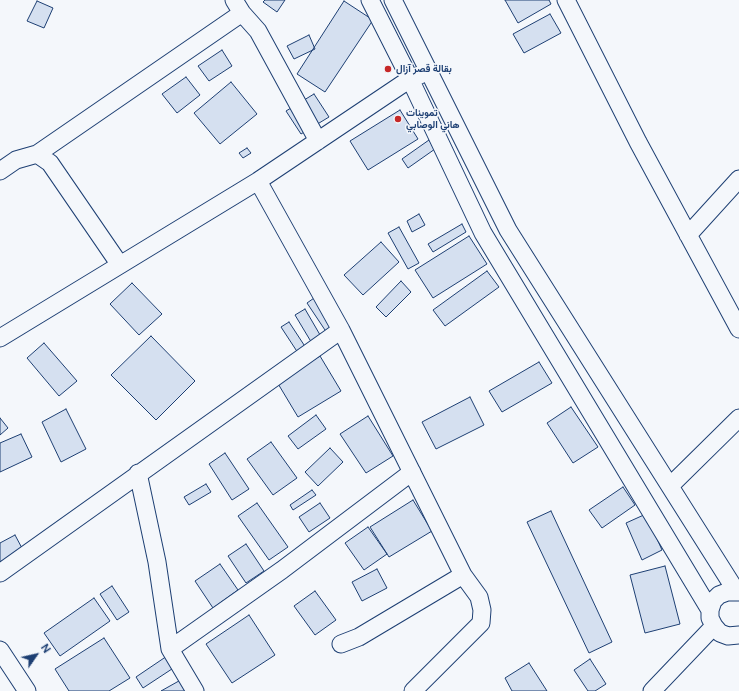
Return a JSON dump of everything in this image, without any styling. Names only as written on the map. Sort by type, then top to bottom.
[{"type":"street","points":[[370,0],[410,79],[483,233],[710,610]]},
{"type":"street","points":[[392,0],[508,230],[738,592]]},
{"type":"street","points":[[566,0],[638,142],[739,329]]},
{"type":"street","points":[[0,171],[16,160],[37,154],[238,7],[258,31],[318,141]]},
{"type":"street","points":[[0,338],[258,181],[410,79],[427,72]]},
{"type":"street","points":[[37,154],[50,163],[120,265]]},
{"type":"street","points":[[688,235],[739,179]]},
{"type":"street","points":[[258,181],[341,330],[463,575],[480,597],[482,610],[481,623],[413,691]]},
{"type":"street","points":[[0,573],[138,473],[341,330]]},
{"type":"street","points":[[670,486],[739,418]]},
{"type":"street","points":[[170,650],[282,570],[412,472]]},
{"type":"street","points":[[138,473],[157,562],[170,650],[195,691]]},
{"type":"street","points":[[341,644],[359,637],[463,575]]},
{"type":"street","points":[[735,640],[720,633],[714,626],[710,618],[710,610],[713,601],[719,595],[727,592],[738,592]]},
{"type":"street","points":[[652,691],[714,626]]},
{"type":"street","points":[[0,650],[26,691]]},
{"type":"building","points":[[265,0],[285,0],[277,12],[263,2]]},
{"type":"building","points":[[505,0],[549,0],[551,4],[518,23]]},
{"type":"building","points":[[37,1],[53,8],[44,28],[27,21]]},
{"type":"building","points":[[344,1],[373,20],[325,92],[297,74]]},
{"type":"building","points":[[550,14],[561,33],[524,53],[513,34]]},
{"type":"building","points":[[309,35],[315,49],[294,59],[287,46]]},
{"type":"building","points":[[222,50],[232,66],[209,81],[198,66]]},
{"type":"building","points":[[186,77],[200,95],[177,113],[162,94]]},
{"type":"building","points":[[231,82],[257,114],[220,144],[194,113]]},
{"type":"building","points":[[314,94],[329,117],[301,134],[286,111]]},
{"type":"building","points":[[400,110],[418,139],[368,170],[350,141]]},
{"type":"building","points":[[429,140],[435,149],[408,168],[402,159]]},
{"type":"building","points":[[247,148],[251,153],[243,158],[239,153]]},
{"type":"building","points":[[419,214],[425,225],[412,232],[407,221]]},
{"type":"building","points":[[462,224],[466,232],[433,252],[428,244]]},
{"type":"building","points":[[399,227],[419,263],[408,269],[388,233]]},
{"type":"building","points":[[469,236],[487,264],[433,298],[415,270]]},
{"type":"building","points":[[381,242],[399,262],[363,295],[344,275]]},
{"type":"building","points":[[487,271],[499,287],[445,326],[433,310]]},
{"type":"building","points":[[401,281],[411,292],[386,317],[376,307]]},
{"type":"building","points":[[132,283],[162,314],[139,335],[110,304]]},
{"type":"building","points":[[324,291],[344,321],[327,333],[307,303]]},
{"type":"building","points":[[305,309],[323,340],[313,345],[295,315]]},
{"type":"building","points":[[289,322],[308,351],[300,356],[281,327]]},
{"type":"building","points":[[151,336],[195,381],[156,420],[111,375]]},
{"type":"building","points":[[44,343],[77,381],[59,396],[27,358]]},
{"type":"building","points":[[320,356],[341,391],[298,417],[277,382]]},
{"type":"building","points":[[539,362],[552,383],[502,412],[489,391]]},
{"type":"building","points":[[470,397],[484,425],[436,449],[422,422]]},
{"type":"building","points":[[571,407],[598,447],[573,463],[547,423]]},
{"type":"building","points":[[66,409],[86,449],[61,462],[42,422]]},
{"type":"building","points":[[316,415],[326,429],[298,449],[288,436]]},
{"type":"building","points":[[368,416],[393,456],[366,473],[340,434]]},
{"type":"building","points":[[0,418],[8,428],[0,435]]},
{"type":"building","points":[[21,434],[32,457],[0,472],[0,443]]},
{"type":"building","points":[[271,442],[297,478],[273,495],[247,459]]},
{"type":"building","points":[[330,448],[343,462],[318,486],[305,472]]},
{"type":"building","points":[[225,453],[249,489],[232,500],[209,464]]},
{"type":"building","points":[[206,484],[211,492],[189,505],[184,497]]},
{"type":"building","points":[[623,487],[635,505],[602,528],[589,510]]},
{"type":"building","points":[[312,490],[316,495],[293,510],[290,505]]},
{"type":"building","points":[[413,500],[432,531],[389,557],[370,527]]},
{"type":"building","points":[[257,503],[288,547],[269,560],[238,516]]},
{"type":"building","points":[[320,503],[330,518],[309,532],[299,517]]},
{"type":"building","points":[[551,511],[612,642],[589,653],[527,522]]},
{"type":"building","points":[[646,514],[662,550],[642,560],[626,523]]},
{"type":"building","points":[[368,527],[387,554],[364,570],[345,543]]},
{"type":"building","points":[[15,535],[23,550],[0,562],[0,543]]},
{"type":"building","points":[[246,544],[264,571],[246,583],[228,556]]},
{"type":"building","points":[[220,564],[238,590],[213,608],[195,581]]},
{"type":"building","points":[[665,566],[680,624],[645,633],[630,575]]},
{"type":"building","points":[[377,569],[387,588],[362,601],[352,582]]},
{"type":"building","points":[[112,586],[129,612],[117,620],[100,594]]},
{"type":"building","points":[[315,591],[336,620],[315,635],[294,606]]},
{"type":"building","points":[[94,598],[110,621],[60,656],[44,633]]},
{"type":"building","points":[[249,615],[275,655],[232,683],[206,644]]},
{"type":"building","points":[[104,638],[130,678],[109,691],[69,691],[55,669]]},
{"type":"building","points":[[170,654],[178,665],[143,688],[136,677]]},
{"type":"building","points":[[590,659],[606,684],[595,691],[588,691],[574,670]]},
{"type":"building","points":[[529,663],[547,691],[512,691],[505,678]]},
{"type":"building","points":[[186,677],[194,691],[161,691]]},
{"type":"place","name":"بقالة قصر آزال","points":[[388,69]]},
{"type":"place","name":"تموينات هاني الوصابي","points":[[398,119]]}]
